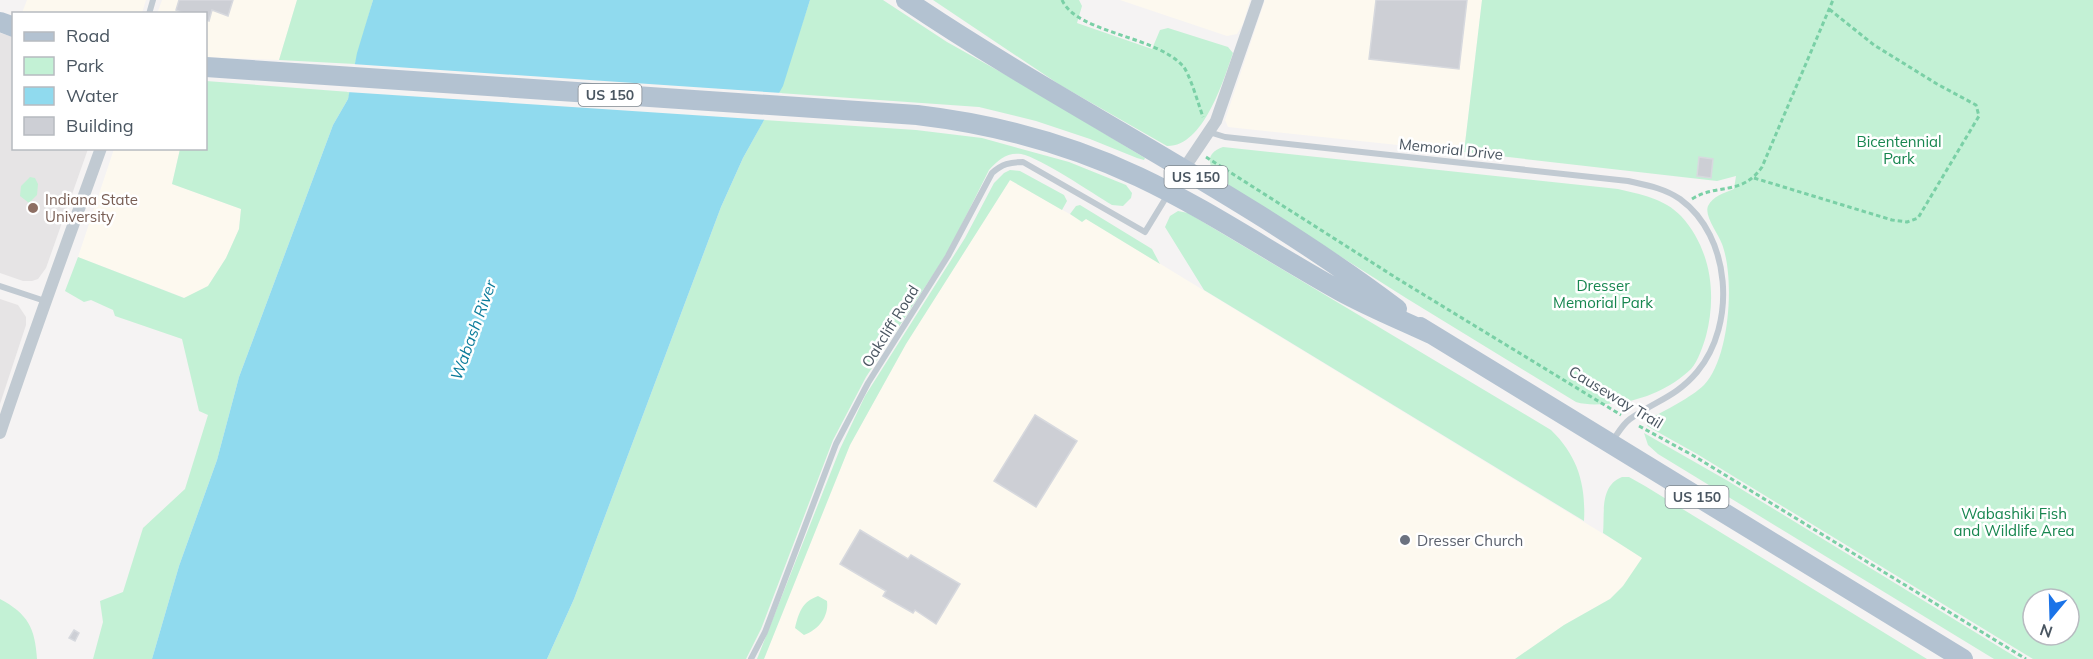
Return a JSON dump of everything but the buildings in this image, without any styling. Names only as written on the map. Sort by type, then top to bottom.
[{"type":"main road","name":"US 150","points":[[906,0],[954,32],[1184,169],[1353,276],[1431,334],[1963,659]]},
{"type":"main road","name":"US 150","points":[[207,68],[916,114],[969,122],[1034,137],[1102,161],[1169,191],[1342,292],[1431,334]]},
{"type":"street","points":[[1169,191],[1209,132],[1227,92],[1258,0]]},
{"type":"street","points":[[0,433],[99,150]]},
{"type":"lane","name":"Memorial Drive","points":[[1209,132],[1225,137],[1628,181],[1664,190],[1686,204]]},
{"type":"lane","name":"Oakcliff Road","points":[[751,659],[765,633],[836,444],[868,383],[948,256],[992,173],[1000,166],[1012,162],[1023,162],[1145,232],[1169,191]]},
{"type":"lane","points":[[1610,444],[1629,420],[1665,400],[1697,372],[1709,356],[1721,321],[1723,283],[1720,262],[1703,223],[1686,204]]},
{"type":"lane","points":[[0,286],[45,301]]},
{"type":"path","points":[[1062,0],[1066,9],[1078,19],[1153,46],[1184,66],[1209,132]]},
{"type":"path","points":[[1686,204],[1703,193],[1729,189],[1754,178],[1762,167],[1833,0]]},
{"type":"path","points":[[1754,178],[1892,220],[1907,222],[1917,218],[1979,116],[1976,105],[1874,45],[1829,9]]},
{"type":"path","name":"Causeway Trail","points":[[1196,151],[1398,279],[1629,420],[1704,462],[2026,659]]},
{"type":"shaded area","points":[[27,0],[146,0],[142,12],[22,12]]},
{"type":"shaded area","points":[[162,0],[297,0],[279,60],[207,57],[207,12],[158,12]]},
{"type":"shaded area","points":[[1120,0],[1250,0],[1243,24],[1237,34],[1227,36]]},
{"type":"shaded area","points":[[1265,0],[1482,0],[1464,152],[1228,127],[1225,120]]},
{"type":"shaded area","name":"Indiana State University","points":[[0,33],[12,37],[12,150],[88,150],[46,268],[38,279],[32,281],[23,281],[0,273]]},
{"type":"shaded area","points":[[114,150],[180,150],[172,184],[241,209],[239,229],[226,258],[208,286],[185,298],[78,257]]},
{"type":"shaded area","points":[[1010,180],[1082,221],[1085,218],[1643,558],[1623,586],[1610,599],[1564,625],[1515,659],[764,659],[850,445],[906,344]]},
{"type":"shaded area","points":[[0,299],[18,305],[26,317],[26,325],[0,404]]},
{"type":"green space","points":[[297,0],[373,0],[355,64],[279,60]]},
{"type":"green space","points":[[810,0],[883,0],[947,42],[1145,158],[1144,160],[1137,158],[1036,121],[979,107],[779,93]]},
{"type":"green space","points":[[933,0],[1079,0],[1082,6],[1077,23],[1152,49],[1160,30],[1168,28],[1228,47],[1233,53],[1224,80],[1201,125],[1191,136],[1180,143],[1167,146],[1060,85]]},
{"type":"green space","name":"Bicentennial Park","points":[[1482,0],[2093,0],[2093,659],[2033,659],[1697,454],[1647,426],[1649,419],[1699,390],[1713,373],[1720,356],[1728,317],[1728,277],[1722,244],[1707,210],[1716,197],[1734,189],[1736,176],[1717,181],[1464,152]]},
{"type":"green space","points":[[207,81],[350,92],[333,125],[239,377],[217,460],[179,566],[152,659],[93,659],[103,622],[100,601],[123,592],[143,528],[185,489],[208,415],[199,411],[182,339],[115,316],[113,310],[91,300],[84,302],[65,291],[78,257],[184,298],[208,286],[226,258],[239,229],[241,209],[172,184],[180,150],[207,150]]},
{"type":"green space","points":[[764,120],[916,130],[982,138],[1069,162],[1126,185],[1132,193],[1131,198],[1123,206],[1112,205],[1053,169],[1021,154],[1011,154],[1003,158],[989,170],[948,252],[866,377],[833,440],[761,629],[746,659],[547,659],[574,599],[721,207],[743,158]]},
{"type":"green space","name":"Dresser Memorial Park","points":[[1223,147],[1618,189],[1660,201],[1681,216],[1691,229],[1705,257],[1711,288],[1711,304],[1706,336],[1700,353],[1694,366],[1683,376],[1647,396],[1617,403],[1576,402],[1220,180],[1211,166],[1210,157]]},
{"type":"green space","points":[[1010,170],[1020,171],[1064,195],[1067,201],[1062,210],[1010,180],[906,344],[850,445],[764,659],[757,659],[840,449],[865,396],[965,238],[994,183]]},
{"type":"green space","points":[[30,177],[35,178],[38,184],[37,195],[29,203],[20,196],[21,186]]},
{"type":"green space","points":[[1080,205],[1152,249],[1160,264],[1086,219],[1082,222],[1070,214],[1076,206]]},
{"type":"green space","points":[[1178,211],[1188,213],[1551,430],[1568,450],[1582,483],[1584,521],[1204,290],[1165,227],[1170,216]]},
{"type":"green space","points":[[1644,433],[1728,481],[2019,659],[1994,659],[1658,454],[1648,445]]},
{"type":"green space","points":[[1622,477],[1629,477],[1645,486],[1927,659],[1515,659],[1564,625],[1610,599],[1623,586],[1642,558],[1603,533],[1606,494],[1615,481]]},
{"type":"green space","points":[[818,596],[827,601],[826,612],[822,622],[814,630],[804,635],[795,628],[798,617],[802,608]]},
{"type":"green space","points":[[0,599],[17,610],[28,623],[32,630],[37,659],[0,659]]},
{"type":"water","name":"Wabash River","points":[[373,0],[810,0],[783,86],[743,158],[721,207],[574,599],[547,659],[152,659],[179,566],[217,460],[239,377],[333,125],[348,99],[357,53]]},
{"type":"pier","points":[[352,64],[782,93],[768,120],[347,92]]},
{"type":"place","name":"Indiana State University","points":[[33,208]]},
{"type":"place","name":"Dresser Church","points":[[1405,540]]},
{"type":"park label","name":"Wabashiki Fish and Wildlife Area","points":[[2014,522]]}]
